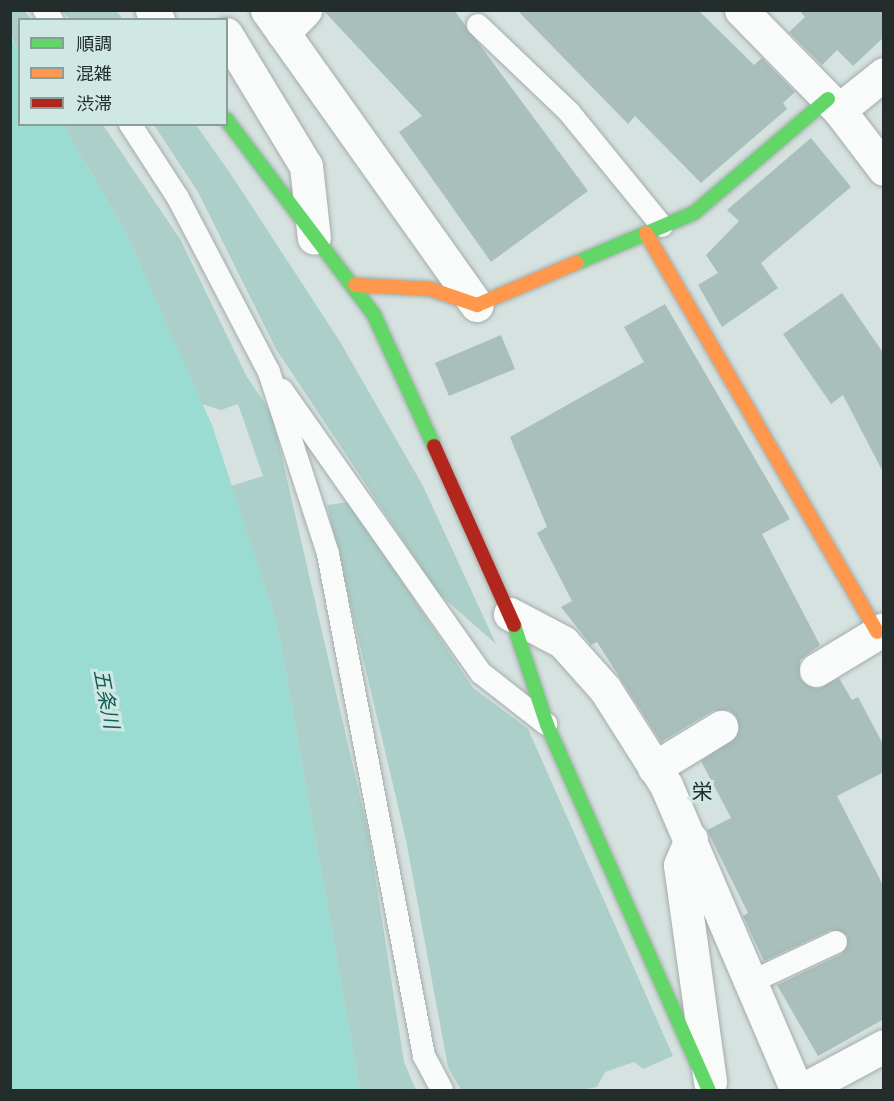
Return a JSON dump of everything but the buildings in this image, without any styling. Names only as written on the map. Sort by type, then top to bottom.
[{"type":"street","points":[[741,10],[834,105],[884,169]]},
{"type":"street","points":[[285,18],[477,305]]},
{"type":"street","points":[[228,37],[306,166],[314,238]]},
{"type":"street","points":[[356,285],[430,288],[477,305],[694,213],[834,105],[884,74]]},
{"type":"street","points":[[228,121],[314,238],[356,285],[510,614],[547,725],[710,1090]]},
{"type":"street","points":[[654,230],[880,631],[816,670]]},
{"type":"street","points":[[510,614],[563,642],[605,689],[654,768],[691,839],[797,1090]]},
{"type":"street","points":[[654,768],[721,727]]},
{"type":"street","points":[[691,839],[680,865],[710,1090]]},
{"type":"street","points":[[802,1090],[884,1046]]},
{"type":"lane","points":[[478,25],[568,112],[654,230]]},
{"type":"lane","points":[[131,126],[178,198],[269,372],[481,673],[547,725]]},
{"type":"lane","points":[[269,372],[328,554],[424,1056],[442,1090]]},
{"type":"lane","points":[[751,982],[836,942]]},
{"type":"shaded area","points":[[10,11],[24,11],[30,18],[18,18],[18,49],[11,36]]},
{"type":"shaded area","points":[[62,11],[116,11],[122,18],[69,18]]},
{"type":"shaded area","points":[[64,126],[104,126],[180,239],[247,377],[272,414],[369,836],[404,1062],[416,1090],[360,1090],[277,624],[231,486],[263,476],[238,404],[221,410],[202,404],[123,227]]},
{"type":"shaded area","points":[[155,126],[197,126],[230,173],[339,340],[423,486],[496,644],[438,593],[276,349],[198,192]]},
{"type":"shaded area","points":[[349,502],[473,688],[528,729],[673,1056],[643,1069],[634,1062],[605,1072],[597,1087],[580,1090],[461,1090],[448,1067],[406,840],[327,505]]},
{"type":"water","name":"五条川","points":[[10,36],[18,49],[18,126],[64,126],[123,227],[212,425],[277,624],[360,1090],[11,1090]]},
{"type":"traffic: fast","points":[[576,263],[694,213],[828,99]]},
{"type":"traffic: fast","points":[[228,122],[374,315],[434,446]]},
{"type":"traffic: fast","points":[[514,625],[547,725],[709,1090]]},
{"type":"traffic: slow","points":[[646,233],[877,632]]},
{"type":"traffic: slow","points":[[355,285],[430,289],[477,305],[576,263]]},
{"type":"traffic: jam","points":[[434,446],[514,625]]},
{"type":"district","name":"栄","points":[[702,792]]}]
